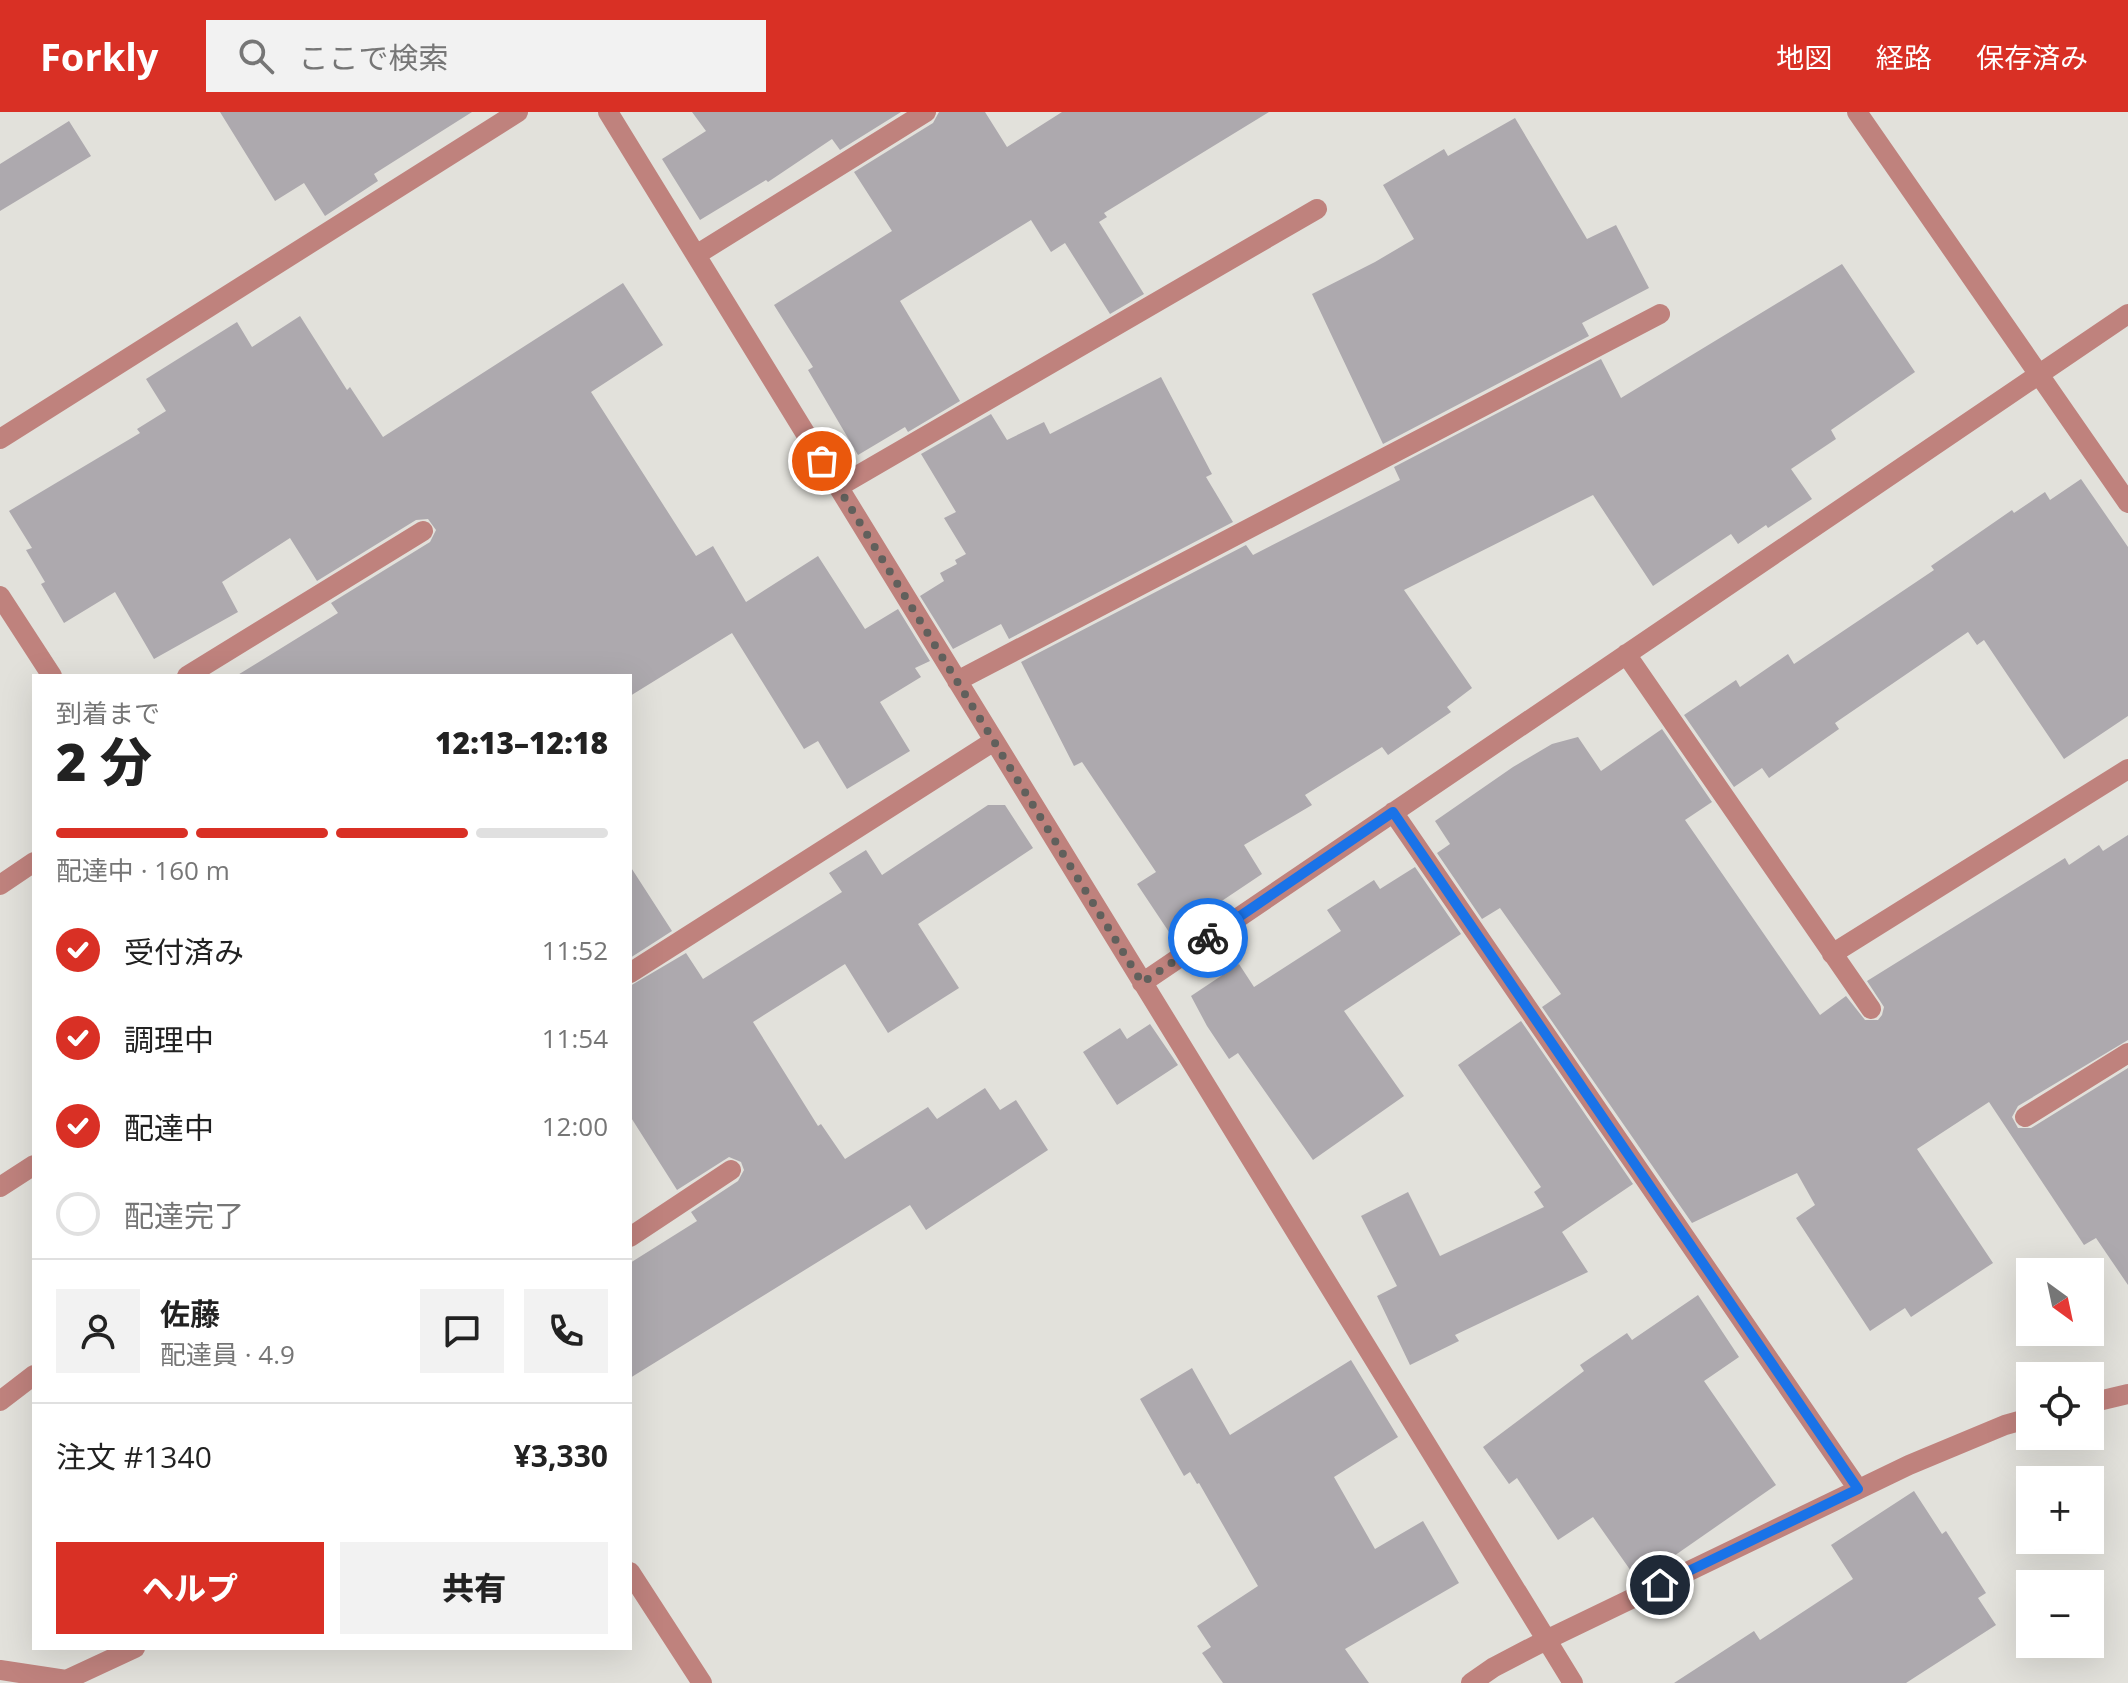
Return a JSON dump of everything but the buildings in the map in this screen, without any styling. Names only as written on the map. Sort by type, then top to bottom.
[{"type":"street","points":[[0,439],[518,112]]},
{"type":"street","points":[[608,112],[1573,1683]]},
{"type":"street","points":[[696,255],[926,112]]},
{"type":"street","points":[[1857,112],[2128,503]]},
{"type":"street","points":[[838,487],[1317,209]]},
{"type":"street","points":[[957,681],[1660,314]]},
{"type":"street","points":[[1142,983],[2128,314]]},
{"type":"street","points":[[190,674],[423,531]]},
{"type":"street","points":[[0,596],[51,674]]},
{"type":"street","points":[[1626,654],[1871,1009]]},
{"type":"street","points":[[632,972],[994,741]]},
{"type":"street","points":[[1832,954],[2128,769]]},
{"type":"street","points":[[1393,812],[1858,1489]]},
{"type":"street","points":[[0,885],[32,863]]},
{"type":"street","points":[[2025,1117],[2128,1053]]},
{"type":"street","points":[[0,1187],[32,1166]]},
{"type":"street","points":[[632,1236],[731,1170]]},
{"type":"street","points":[[0,1401],[32,1377]]},
{"type":"street","points":[[2104,1400],[2128,1394]]},
{"type":"street","points":[[1471,1683],[1494,1667],[1546,1640],[1858,1489],[2016,1422]]},
{"type":"street","points":[[632,1575],[702,1683]]},
{"type":"street","points":[[0,1670],[66,1680],[131,1650]]},
{"type":"way so far","points":[[822,461],[1142,983],[1208,938]]},
{"type":"route","points":[[1208,938],[1393,812],[1858,1489],[1660,1585]]}]
